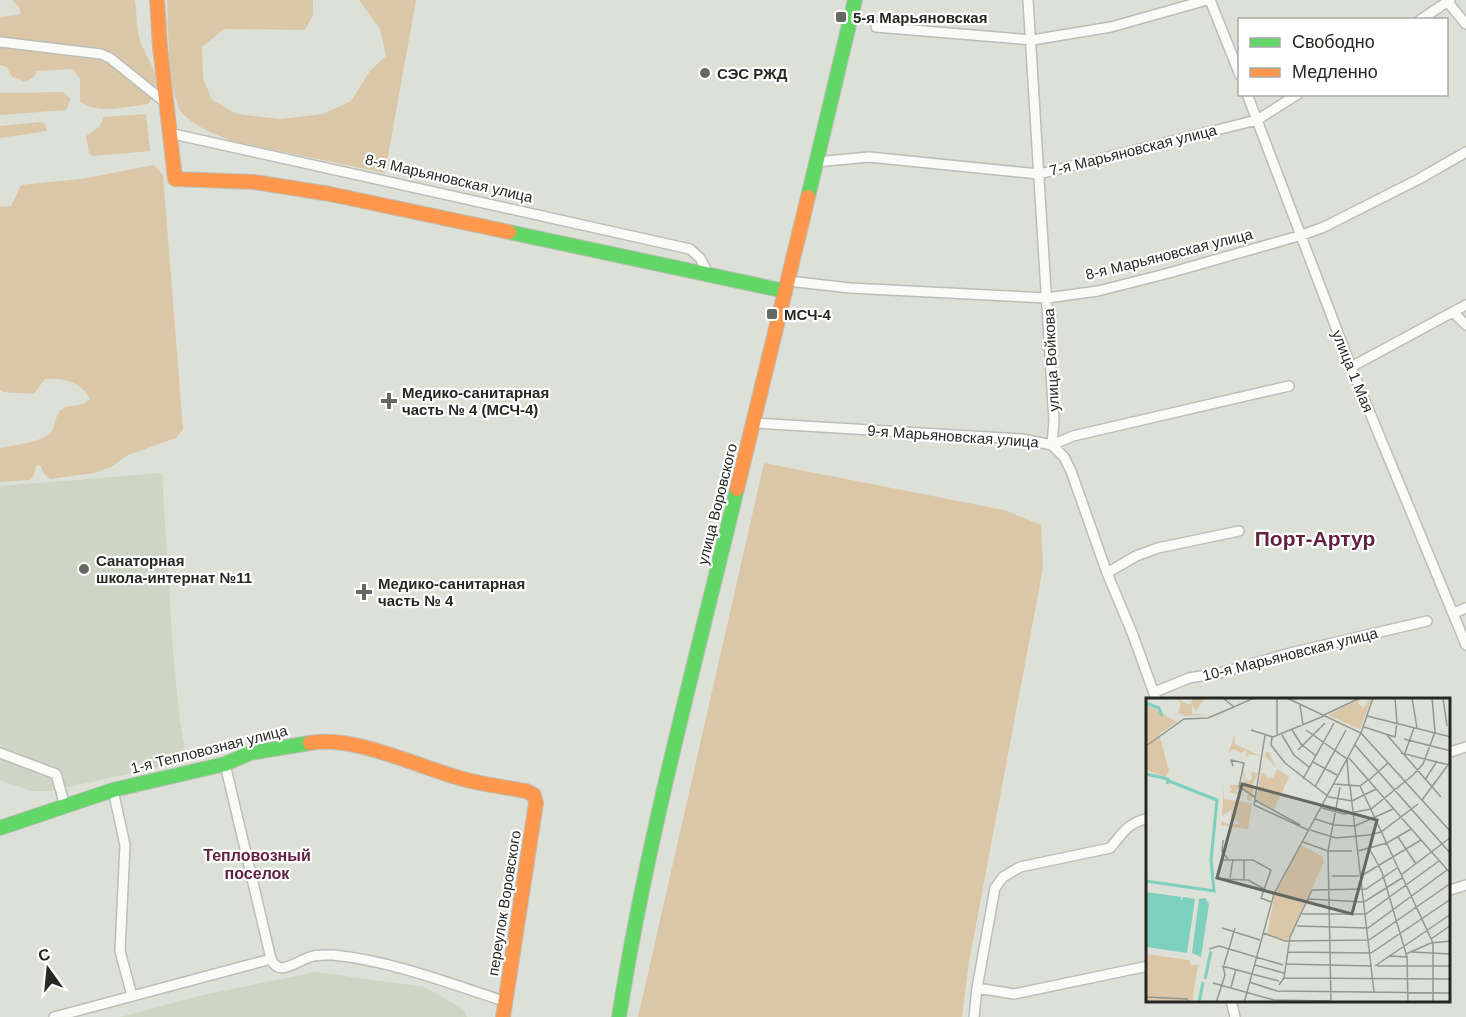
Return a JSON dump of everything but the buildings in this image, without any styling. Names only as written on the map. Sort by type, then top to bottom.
[{"type":"street","points":[[157,0],[169,133]]},
{"type":"street","name":"улица Воровского","points":[[619,1017],[630,947],[658,819],[855,0]]},
{"type":"street","name":"улица Войкова","points":[[1029,0],[1054,421],[1052,445]]},
{"type":"street","points":[[876,27],[1032,40],[1111,27],[1208,0],[1238,73]]},
{"type":"street","points":[[1423,18],[1448,1],[1466,24]]},
{"type":"street","points":[[0,42],[101,54],[110,58],[166,103]]},
{"type":"street","name":"улица 1 Мая","points":[[1248,96],[1351,367],[1466,645]]},
{"type":"street","name":"7-я Марьяновская улица","points":[[816,162],[869,157],[1039,174],[1257,120],[1295,96]]},
{"type":"street","name":"8-я Марьяновская улица","points":[[709,275],[700,258],[690,249],[169,133],[175,179],[254,182],[330,194],[709,275],[786,286],[1047,298],[1098,291],[1302,235],[1324,227],[1419,179],[1466,152]]},
{"type":"street","points":[[1351,367],[1466,305]]},
{"type":"street","points":[[1453,312],[1466,325]]},
{"type":"street","name":"9-я Марьяновская улица","points":[[754,423],[1022,439],[1052,445],[1073,436],[1289,386]]},
{"type":"street","points":[[1052,445],[1064,457],[1071,471],[1107,573],[1156,696]]},
{"type":"street","points":[[1107,573],[1136,556],[1158,548],[1239,531]]},
{"type":"street","points":[[1454,613],[1466,608]]},
{"type":"street","name":"10-я Марьяновская улица","points":[[1156,696],[1190,678],[1427,621]]},
{"type":"street","name":"1-я Тепловозная улица","points":[[0,828],[113,790],[225,764],[250,753],[316,742],[337,742],[359,746],[471,781],[526,791],[534,795]]},
{"type":"street","points":[[1451,751],[1466,747]]},
{"type":"street","points":[[0,753],[56,774],[65,806]]},
{"type":"street","points":[[225,764],[274,965],[284,968],[322,954],[379,962],[504,1001]]},
{"type":"street","points":[[113,790],[125,845],[120,951],[132,996]]},
{"type":"street","name":"переулок Воровского","points":[[503,1017],[537,803],[534,795]]},
{"type":"street","points":[[974,1017],[995,888],[1003,876],[1020,867],[1110,848],[1122,831],[1134,822],[1146,819]]},
{"type":"street","points":[[1451,889],[1466,885]]},
{"type":"street","points":[[54,1017],[271,959]]},
{"type":"street","points":[[977,988],[1014,994],[1146,966]]},
{"type":"street","points":[[1231,1002],[1235,1017]]},
{"type":"shaded area","points":[[12,0],[135,0],[139,38],[156,79],[153,95],[148,104],[113,109],[87,106],[80,102],[80,79],[73,69],[37,71],[34,77],[26,82],[12,77],[7,67],[0,65],[0,17],[21,13]]},
{"type":"shaded area","points":[[167,0],[313,0],[313,15],[305,30],[224,29],[202,47],[203,78],[212,100],[237,114],[281,119],[323,114],[351,101],[370,71],[386,56],[380,29],[359,0],[416,0],[385,173],[231,141],[193,123],[183,114],[174,92]]},
{"type":"shaded area","points":[[63,92],[71,99],[66,110],[0,115],[0,93]]},
{"type":"shaded area","points":[[146,114],[150,151],[93,156],[89,153],[86,136],[99,127],[104,117]]},
{"type":"shaded area","points":[[44,123],[47,131],[0,138],[0,126]]},
{"type":"shaded area","points":[[154,165],[163,175],[183,429],[176,438],[128,455],[111,467],[94,473],[50,479],[44,474],[40,465],[36,466],[30,480],[0,482],[0,448],[43,438],[52,431],[61,410],[68,406],[82,404],[90,399],[77,385],[58,379],[45,379],[34,394],[0,390],[0,207],[11,206],[21,185],[81,179]]},
{"type":"shaded area","points":[[764,463],[1004,510],[1041,525],[1043,568],[969,962],[962,1017],[638,1017]]},
{"type":"shaded area","name":"Санаторная школа-интернат №11","points":[[162,473],[173,653],[187,761],[50,791],[31,791],[0,780],[0,486]]},
{"type":"shaded area","points":[[316,972],[425,987],[464,1010],[467,1017],[120,1017],[203,995]]},
{"type":"traffic: fast","points":[[808,197],[855,0]]},
{"type":"traffic: fast","points":[[509,232],[785,291]]},
{"type":"traffic: fast","points":[[619,1017],[643,884],[737,489]]},
{"type":"traffic: fast","points":[[0,828],[113,790],[225,764],[250,753],[310,743]]},
{"type":"traffic: slow","points":[[157,0],[175,179],[254,182],[330,194],[509,232]]},
{"type":"traffic: slow","points":[[737,489],[808,197]]},
{"type":"traffic: slow","points":[[310,743],[349,744],[391,755],[452,776],[526,791],[534,795],[536,803],[503,1017]]},
{"type":"place","name":"5-я Марьяновская","points":[[841,17]]},
{"type":"place","name":"СЭС РЖД","points":[[705,73]]},
{"type":"place","name":"МСЧ-4","points":[[772,314]]},
{"type":"place","name":"Медико-санитарная часть № 4 (МСЧ-4)","points":[[389,401]]},
{"type":"place","name":"Санаторная школа-интернат №11","points":[[84,569]]},
{"type":"place","name":"Медико-санитарная часть № 4","points":[[364,592]]},
{"type":"district","name":"Порт-Артур","points":[[1315,538]]},
{"type":"district","name":"Тепловозный поселок","points":[[257,864]]}]
